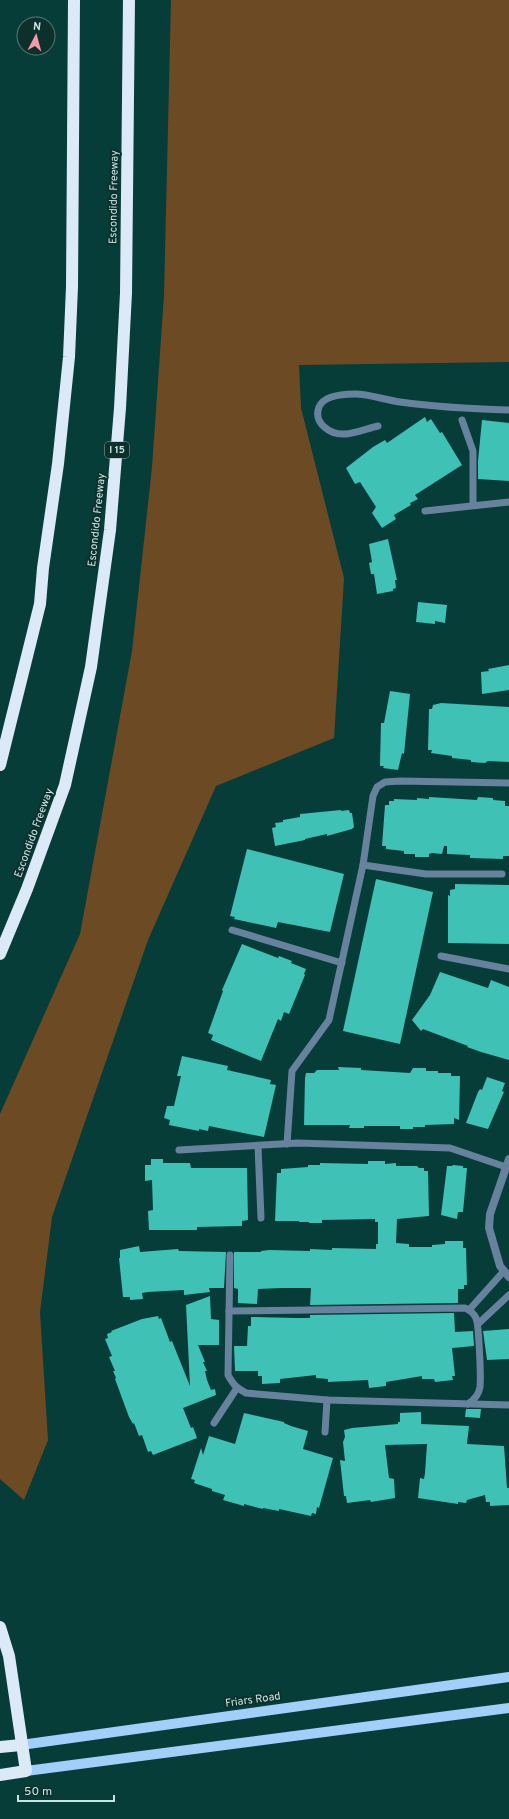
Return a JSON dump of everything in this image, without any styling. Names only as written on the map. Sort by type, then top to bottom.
[{"type":"highway","points":[[0,765],[40,604],[43,568],[58,464],[69,357],[72,287],[74,0]]},
{"type":"highway","name":"Escondido Freeway","points":[[0,954],[27,889],[65,785],[91,667],[110,530],[120,408],[126,292],[129,0]]},
{"type":"highway","points":[[0,1627],[9,1656],[26,1771],[0,1775]]},
{"type":"highway","name":"Friars Road","points":[[0,1747],[21,1745]]},
{"type":"main road","name":"Friars Road","points":[[21,1745],[509,1677]]},
{"type":"main road","points":[[26,1771],[509,1708]]},
{"type":"street","points":[[506,1274],[500,1266],[489,1228],[490,1214],[508,1163]]},
{"type":"lane","points":[[378,426],[346,434],[336,433],[321,425],[317,418],[320,406],[327,398],[338,395],[356,394],[399,402],[509,410]]},
{"type":"lane","points":[[462,420],[473,451],[473,505]]},
{"type":"lane","points":[[425,511],[509,502]]},
{"type":"lane","points":[[287,1144],[292,1071],[329,1020],[364,865],[373,796],[377,787],[385,782],[400,781],[509,783]]},
{"type":"lane","points":[[364,865],[426,874],[502,874]]},
{"type":"lane","points":[[232,930],[342,964]]},
{"type":"lane","points":[[440,956],[509,969]]},
{"type":"lane","points":[[179,1150],[287,1144],[450,1148],[508,1163]]},
{"type":"lane","points":[[258,1146],[261,1218]]},
{"type":"lane","points":[[230,1255],[228,1375],[234,1387],[246,1393],[327,1400],[509,1405]]},
{"type":"lane","points":[[469,1310],[506,1274]]},
{"type":"lane","points":[[478,1324],[509,1295]]},
{"type":"lane","points":[[229,1311],[464,1308],[473,1313],[478,1324],[480,1388],[474,1399],[468,1404]]},
{"type":"lane","points":[[214,1423],[237,1388]]},
{"type":"lane","points":[[325,1432],[327,1400]]},
{"type":"shaded area","points":[[171,0],[509,0],[509,362],[299,365],[301,408],[344,578],[334,738],[216,786],[148,940],[52,1217],[40,1312],[48,1440],[24,1500],[0,1479],[0,1114],[80,934],[132,651],[152,467],[164,296]]},
{"type":"building","points":[[425,417],[427,422],[431,419],[440,433],[442,432],[462,465],[415,495],[418,499],[394,515],[396,519],[382,528],[372,513],[376,507],[360,482],[355,484],[346,468],[373,447],[385,440],[387,443]]},
{"type":"building","points":[[482,420],[509,423],[509,481],[478,479],[478,461]]},
{"type":"building","points":[[388,539],[397,580],[395,580],[396,588],[393,589],[393,591],[377,594],[374,574],[371,574],[369,563],[372,562],[369,544]]},
{"type":"building","points":[[418,602],[447,605],[445,623],[435,621],[435,624],[416,622]]},
{"type":"building","points":[[509,665],[509,690],[482,694],[481,672],[489,671],[488,669]]},
{"type":"building","points":[[390,691],[410,694],[404,754],[402,753],[398,770],[383,768],[384,766],[380,766],[381,723],[384,723]]},
{"type":"building","points":[[441,703],[509,707],[509,762],[471,762],[471,760],[452,758],[452,756],[431,753],[432,750],[428,750],[429,709],[432,709],[433,705]]},
{"type":"building","points":[[429,797],[477,800],[478,797],[493,798],[493,800],[505,801],[505,806],[509,806],[509,856],[503,856],[503,859],[470,858],[470,855],[447,854],[447,846],[444,846],[442,854],[432,853],[429,854],[429,857],[415,857],[415,854],[404,854],[404,851],[386,849],[386,846],[382,846],[385,805],[389,805],[389,801],[394,801],[394,799],[417,800],[417,798],[429,799]]},
{"type":"building","points":[[349,810],[350,813],[352,813],[354,827],[352,829],[327,836],[327,834],[275,846],[272,828],[276,827],[275,823],[300,817],[300,814]]},
{"type":"building","points":[[247,849],[344,874],[330,932],[278,922],[276,928],[234,919],[235,917],[230,916]]},
{"type":"building","points":[[376,879],[433,892],[400,1044],[343,1031]]},
{"type":"building","points":[[455,884],[509,885],[509,944],[448,943],[448,895],[450,896],[450,890],[455,889]]},
{"type":"building","points":[[242,944],[278,958],[279,956],[292,961],[291,963],[306,969],[289,1014],[284,1012],[281,1021],[278,1019],[261,1061],[211,1040],[213,1035],[208,1033],[223,991],[222,990]]},
{"type":"building","points":[[440,972],[488,988],[491,980],[509,987],[509,1060],[467,1047],[468,1046],[423,1029],[421,1031],[412,1020],[430,995]]},
{"type":"building","points":[[182,1056],[228,1066],[227,1070],[271,1080],[270,1084],[276,1085],[264,1137],[209,1126],[208,1131],[199,1129],[199,1131],[169,1125],[170,1120],[164,1118],[167,1106],[174,1106],[181,1076],[177,1076]]},
{"type":"building","points":[[338,1067],[410,1073],[413,1068],[426,1068],[426,1071],[438,1071],[438,1073],[451,1073],[451,1076],[460,1076],[459,1120],[454,1118],[454,1124],[425,1125],[425,1127],[413,1127],[413,1129],[400,1129],[400,1126],[364,1126],[364,1128],[349,1128],[350,1125],[304,1125],[306,1073],[314,1073],[317,1070],[339,1070]]},
{"type":"building","points":[[487,1077],[505,1083],[502,1091],[504,1092],[488,1129],[466,1123],[478,1092],[480,1089],[482,1090]]},
{"type":"building","points":[[151,1159],[163,1159],[163,1163],[190,1163],[191,1168],[247,1168],[248,1220],[242,1221],[242,1226],[197,1227],[197,1230],[149,1230],[148,1211],[153,1210],[152,1180],[145,1181],[145,1165],[151,1165]]},
{"type":"building","points":[[368,1161],[385,1161],[385,1164],[396,1163],[396,1166],[417,1166],[419,1168],[424,1168],[424,1171],[428,1171],[429,1216],[397,1219],[396,1243],[409,1244],[409,1247],[432,1247],[432,1245],[445,1244],[445,1241],[463,1241],[463,1248],[466,1248],[467,1285],[464,1285],[464,1289],[458,1289],[458,1303],[310,1305],[311,1288],[281,1288],[258,1289],[257,1304],[238,1303],[238,1289],[234,1288],[234,1252],[261,1252],[269,1250],[310,1251],[310,1249],[332,1250],[332,1248],[376,1249],[376,1244],[378,1244],[378,1222],[375,1222],[375,1219],[322,1220],[322,1223],[275,1221],[277,1173],[281,1173],[281,1169],[308,1167],[308,1165],[320,1165],[320,1163],[368,1164]]},
{"type":"building","points":[[453,1165],[467,1168],[463,1212],[458,1212],[457,1219],[441,1215],[447,1166]]},
{"type":"building","points":[[139,1246],[140,1252],[178,1249],[179,1251],[226,1252],[224,1288],[209,1288],[210,1292],[184,1295],[184,1290],[148,1292],[142,1293],[143,1299],[130,1300],[130,1297],[123,1297],[119,1258],[120,1250]]},
{"type":"building","points":[[210,1296],[211,1319],[219,1320],[219,1345],[198,1345],[205,1362],[203,1362],[207,1371],[205,1371],[207,1380],[211,1390],[215,1389],[216,1395],[183,1408],[191,1428],[193,1427],[197,1438],[153,1455],[151,1451],[148,1452],[142,1435],[139,1436],[134,1423],[133,1424],[129,1417],[115,1379],[116,1378],[113,1371],[115,1371],[109,1357],[112,1356],[105,1339],[108,1338],[107,1334],[112,1332],[111,1331],[142,1319],[158,1316],[159,1319],[161,1318],[170,1342],[172,1341],[190,1386],[186,1305]]},
{"type":"building","points":[[454,1313],[455,1332],[473,1331],[474,1346],[452,1348],[455,1376],[452,1376],[453,1380],[435,1382],[434,1379],[422,1379],[422,1376],[386,1382],[386,1386],[369,1388],[368,1380],[328,1382],[328,1379],[316,1378],[316,1375],[280,1379],[280,1383],[262,1384],[262,1376],[258,1376],[258,1371],[235,1371],[234,1346],[247,1346],[248,1326],[251,1326],[251,1317],[310,1318],[310,1315]]},
{"type":"building","points":[[509,1329],[509,1359],[487,1360],[483,1331]]},
{"type":"building","points":[[466,1409],[481,1409],[480,1418],[465,1417]]},
{"type":"building","points":[[421,1412],[421,1424],[469,1426],[467,1444],[504,1446],[507,1488],[509,1488],[509,1505],[490,1506],[490,1502],[486,1502],[485,1495],[467,1500],[466,1503],[458,1502],[458,1504],[418,1498],[420,1478],[424,1479],[425,1473],[427,1444],[385,1445],[389,1478],[394,1479],[395,1498],[371,1502],[370,1500],[347,1503],[346,1496],[344,1496],[340,1460],[345,1461],[343,1442],[345,1437],[344,1430],[398,1424],[398,1422],[400,1422],[400,1413]]},
{"type":"building","points":[[244,1413],[284,1422],[291,1426],[308,1431],[303,1449],[333,1458],[316,1514],[312,1513],[311,1516],[279,1509],[279,1511],[263,1509],[244,1504],[244,1506],[223,1500],[225,1495],[194,1483],[195,1480],[191,1479],[201,1448],[203,1455],[209,1436],[235,1444]]}]
